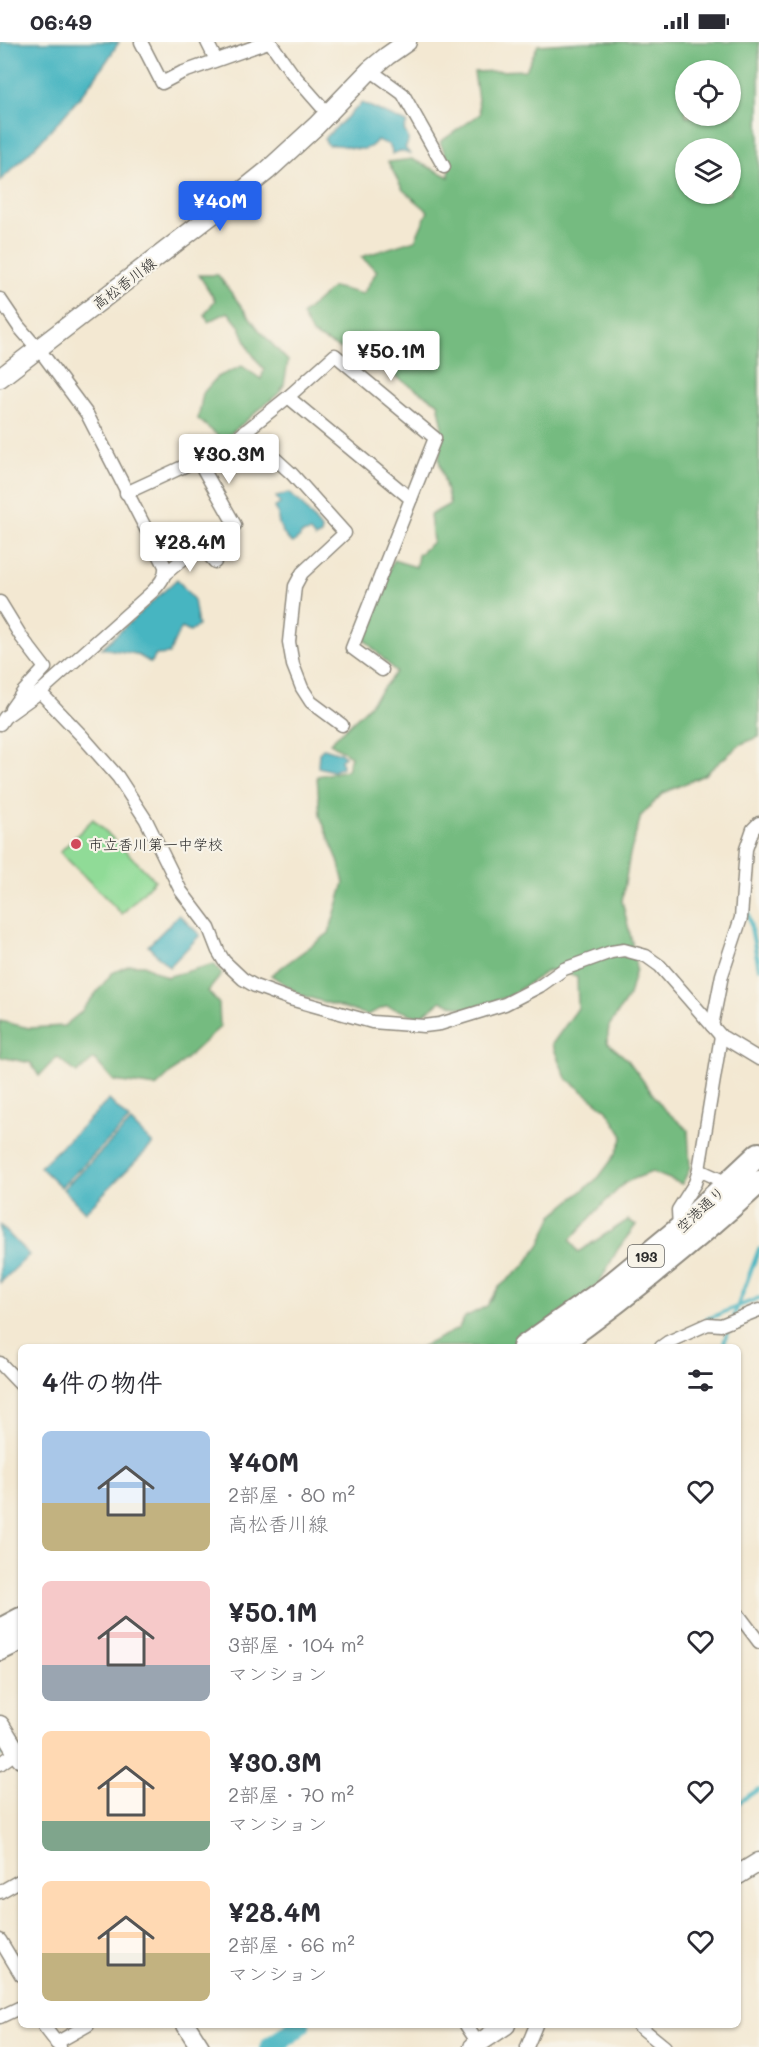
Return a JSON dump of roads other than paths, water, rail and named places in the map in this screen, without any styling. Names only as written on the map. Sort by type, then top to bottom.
[{"type":"highway","name":"空港通り","points":[[559,1344],[617,1303],[701,1234],[749,1188],[759,1154]]},
{"type":"highway","name":"空港通り","points":[[528,1344],[606,1289],[679,1229],[749,1188]]},
{"type":"highway","points":[[0,1630],[18,1621]]},
{"type":"highway","points":[[0,1649],[18,1640]]},
{"type":"main road","name":"高松香川線","points":[[0,378],[238,195],[328,114],[370,70],[407,42]]},
{"type":"main road","points":[[0,1725],[18,1750]]},
{"type":"main road","points":[[741,1873],[759,1862]]},
{"type":"main road","points":[[188,2028],[200,2047]]},
{"type":"main road","points":[[476,2045],[502,2028]]},
{"type":"street","points":[[141,42],[162,83],[181,73],[269,42],[292,73],[328,114]]},
{"type":"street","points":[[207,42],[216,60]]},
{"type":"street","points":[[370,70],[403,94],[444,167]]},
{"type":"street","points":[[0,299],[87,414],[165,566],[166,573],[163,581],[152,592],[40,692],[3,721]]},
{"type":"street","points":[[126,493],[226,447],[335,355],[435,438],[352,648],[382,670]]},
{"type":"street","points":[[288,397],[411,499]]},
{"type":"street","points":[[245,431],[292,474],[345,533],[302,573],[295,586],[289,642],[293,665],[302,688],[311,702],[342,725]]},
{"type":"street","points":[[198,460],[235,525]]},
{"type":"street","points":[[166,573],[200,545],[215,562]]},
{"type":"street","points":[[0,602],[22,638],[45,668],[23,692],[3,721]]},
{"type":"street","points":[[40,692],[118,777],[146,820],[185,897],[209,928],[224,962],[243,979],[255,986],[290,999],[372,1022],[424,1026],[449,1022],[505,1004],[540,986],[564,969],[611,952],[624,950],[646,956],[660,966],[721,1036],[759,1059]]},
{"type":"street","points":[[712,1026],[722,975],[741,918],[746,849],[753,829],[759,823]]},
{"type":"street","points":[[679,1229],[678,1210],[695,1183],[699,1170],[721,1036]]},
{"type":"street","points":[[699,1170],[749,1188]]},
{"type":"street","points":[[666,1344],[708,1324],[721,1325],[759,1310]]},
{"type":"street","points":[[0,1364],[18,1382]]},
{"type":"street","points":[[741,1618],[759,1642]]},
{"type":"street","points":[[0,1764],[18,1754]]},
{"type":"street","points":[[0,1892],[18,1882]]},
{"type":"street","points":[[0,1940],[18,1970]]},
{"type":"street","points":[[0,2017],[18,2008]]},
{"type":"street","points":[[45,2028],[58,2045],[84,2028]]},
{"type":"street","points":[[468,2028],[476,2045]]},
{"type":"street","points":[[527,2047],[535,2028]]},
{"type":"street","points":[[642,2028],[665,2047]]},
{"type":"water","points":[[0,42],[119,42],[93,80],[64,115],[0,181]]},
{"type":"water","points":[[362,103],[407,123],[404,130],[408,141],[405,148],[410,154],[400,151],[392,154],[390,146],[377,140],[372,146],[361,149],[328,145],[324,139]]},
{"type":"water","points":[[288,493],[300,502],[322,530],[321,535],[315,538],[310,532],[301,534],[293,543],[287,538],[274,508],[280,504],[276,497]]},
{"type":"water","points":[[177,579],[194,600],[198,626],[190,632],[182,628],[169,654],[156,655],[151,663],[136,654],[102,648]]},
{"type":"water","points":[[324,748],[345,757],[341,760],[342,767],[333,771],[318,767],[319,753]]},
{"type":"water","points":[[179,915],[200,935],[169,967],[148,946]]},
{"type":"water","points":[[109,1100],[129,1120],[61,1187],[40,1167]]},
{"type":"water","points":[[131,1122],[153,1144],[85,1212],[63,1189]]},
{"type":"water","points":[[0,1225],[29,1255],[0,1283]]},
{"type":"waterway","points":[[747,907],[759,968]]},
{"type":"waterway","points":[[734,1316],[759,1249]]},
{"type":"waterway","points":[[707,1319],[759,1298]]},
{"type":"waterway","points":[[724,1344],[728,1330]]},
{"type":"waterway","points":[[0,1755],[6,1751]]},
{"type":"waterway","points":[[741,1801],[759,1789]]},
{"type":"waterway","points":[[270,2047],[296,2028]]},
{"type":"place","name":"市立香川第一中学校","points":[[76,844]]}]
